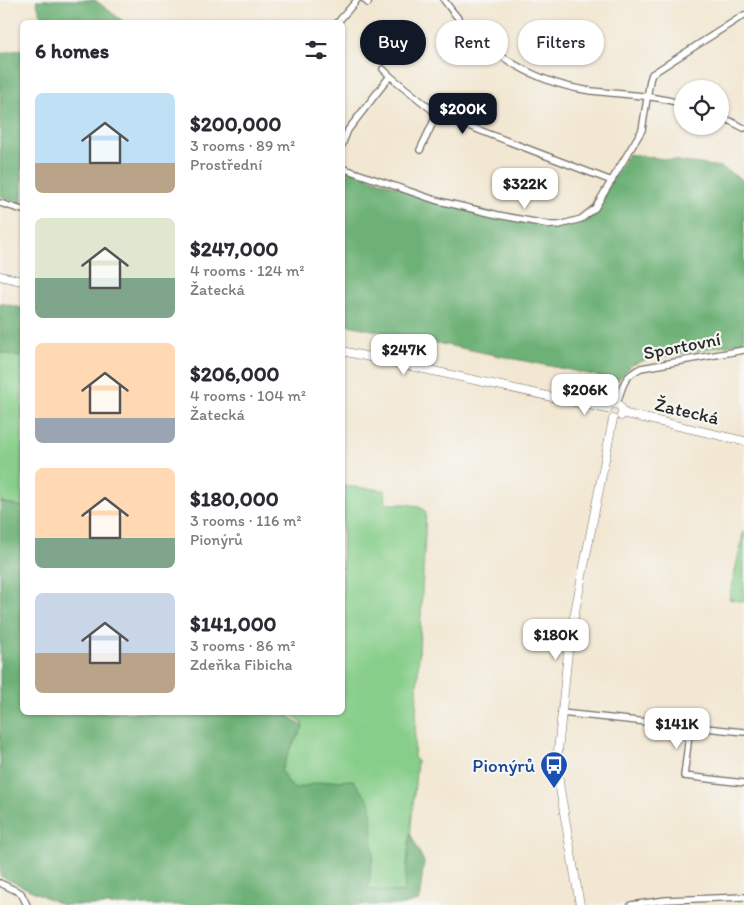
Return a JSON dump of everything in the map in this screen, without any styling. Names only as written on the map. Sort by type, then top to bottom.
[{"type":"street","points":[[340,20],[356,0]]},
{"type":"street","points":[[444,0],[470,32],[490,49],[509,62],[531,72],[554,82],[582,89],[648,96],[674,102]]},
{"type":"street","points":[[345,169],[435,200],[498,215],[551,225],[559,225],[581,219],[595,208],[642,130],[652,74],[744,15]]},
{"type":"street","points":[[383,69],[437,114],[612,181]]},
{"type":"street","points":[[345,138],[348,130],[390,76]]},
{"type":"street","points":[[420,150],[437,114]]},
{"type":"street","points":[[729,120],[744,128]]},
{"type":"street","points":[[0,203],[20,209]]},
{"type":"street","points":[[0,276],[20,281]]},
{"type":"street","name":"Sportovní","points":[[617,404],[624,380],[631,373],[641,368],[744,350]]},
{"type":"street","points":[[345,352],[607,409]]},
{"type":"street","points":[[607,409],[612,404],[621,406],[622,413],[620,417],[613,419]]},
{"type":"street","points":[[607,409],[608,415],[613,419]]},
{"type":"street","name":"Žatecká","points":[[622,413],[744,441]]},
{"type":"street","points":[[580,905],[557,761],[569,642],[613,419]]},
{"type":"street","points":[[561,713],[744,732]]},
{"type":"street","points":[[690,727],[684,776],[744,783]]},
{"type":"street","points":[[0,883],[21,893],[28,905]]},
{"type":"street","points":[[631,905],[666,900],[744,897]]},
{"type":"green space","points":[[36,0],[95,0],[121,20],[42,20]]},
{"type":"green space","points":[[20,49],[20,204],[0,196],[0,54]]},
{"type":"green space","points":[[628,154],[721,167],[744,181],[744,342],[645,360],[632,365],[618,380],[345,324],[345,169],[435,200],[551,225],[578,220],[597,205]]},
{"type":"green space","points":[[0,303],[20,308],[20,357],[0,352]]},
{"type":"green space","points":[[0,352],[20,357],[20,506],[0,501]]},
{"type":"green space","points":[[345,486],[385,490],[386,504],[413,505],[426,512],[414,754],[417,761],[405,894],[368,889],[373,853],[353,780],[321,782],[293,789],[281,771],[289,751],[303,727],[302,722],[292,715],[345,715]]},
{"type":"green space","points":[[0,502],[20,507],[20,715],[288,715],[303,727],[289,751],[281,771],[294,789],[321,782],[353,780],[371,804],[373,853],[368,889],[404,893],[410,833],[424,862],[419,901],[403,905],[62,905],[0,876]]},
{"type":"green space","points":[[744,530],[744,602],[729,599]]},
{"type":"place","name":"Pionýrů","points":[[554,789]]}]
